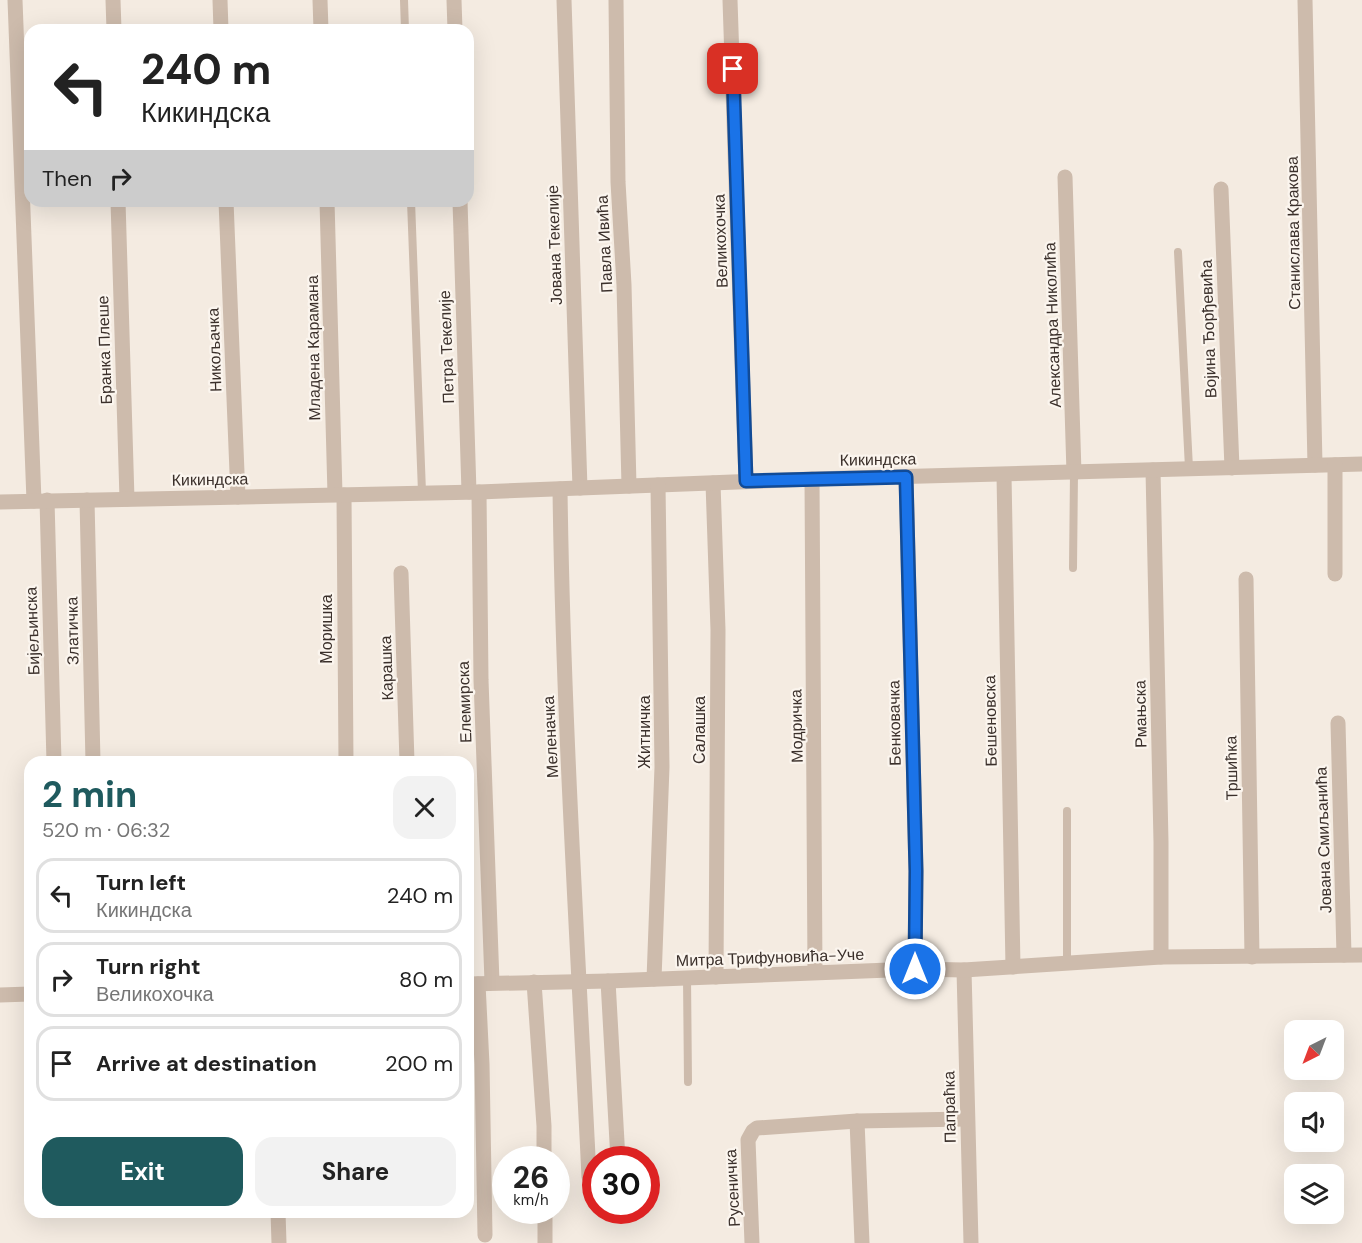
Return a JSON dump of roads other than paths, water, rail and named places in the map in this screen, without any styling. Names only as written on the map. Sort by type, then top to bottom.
[{"type":"street","name":"Бијељинска","points":[[15,0],[24,180]]},
{"type":"street","points":[[113,0],[114,24]]},
{"type":"street","points":[[220,0],[221,24]]},
{"type":"street","points":[[320,0],[321,24]]},
{"type":"street","points":[[454,0],[455,24]]},
{"type":"street","name":"Јована Текелије","points":[[564,0],[580,488]]},
{"type":"street","name":"Павла Ивића","points":[[616,0],[618,182],[624,285],[629,486]]},
{"type":"street","name":"Великохочка","points":[[730,0],[746,481]]},
{"type":"street","name":"Станислава Кракова","points":[[1305,0],[1315,465]]},
{"type":"street","name":"Александра Николића","points":[[1065,177],[1074,473]]},
{"type":"street","name":"Војина Ђорђевића","points":[[1221,189],[1232,468]]},
{"type":"street","name":"Бијељинска","points":[[25,207],[54,756]]},
{"type":"street","name":"Бранка Плеше","points":[[117,207],[127,499]]},
{"type":"street","name":"Никољачка","points":[[226,207],[238,497]]},
{"type":"street","name":"Младена Карамана","points":[[327,207],[339,495]]},
{"type":"street","name":"Петра Текелије","points":[[460,207],[474,492]]},
{"type":"street","name":"Кикиндска","points":[[0,502],[474,492],[746,481],[1362,464]]},
{"type":"street","points":[[1335,465],[1335,574]]},
{"type":"street","name":"Рмањска","points":[[1153,470],[1161,831],[1161,957]]},
{"type":"street","name":"Бешеновска","points":[[1004,475],[1013,967]]},
{"type":"street","name":"Бенковачка","points":[[906,477],[916,871],[915,969]]},
{"type":"street","name":"Модричка","points":[[813,479],[815,972]]},
{"type":"street","name":"Салашка","points":[[713,483],[718,630],[716,977]]},
{"type":"street","name":"Житничка","points":[[654,979],[662,766],[658,485]]},
{"type":"street","name":"Меленачка","points":[[560,489],[561,589],[588,1146]]},
{"type":"street","name":"Елемирска","points":[[474,492],[481,680],[479,983],[485,1235]]},
{"type":"street","name":"Моришка","points":[[339,495],[346,756]]},
{"type":"street","name":"Златичка","points":[[87,500],[93,756]]},
{"type":"street","name":"Карашка","points":[[401,573],[407,756]]},
{"type":"street","name":"Тршићка","points":[[1246,579],[1252,957]]},
{"type":"street","name":"Јована Смиљанића","points":[[1338,723],[1344,955]]},
{"type":"street","name":"Митра Трифуновића-Уче","points":[[479,983],[580,982],[915,969],[964,970],[1161,957],[1362,955]]},
{"type":"street","name":"Папраћка","points":[[964,970],[966,1119],[971,1243]]},
{"type":"street","points":[[608,981],[617,1146]]},
{"type":"street","points":[[534,982],[544,1146]]},
{"type":"street","points":[[0,994],[24,994]]},
{"type":"street","name":"Русеничка","points":[[752,1243],[748,1140],[757,1128],[857,1121],[966,1119]]},
{"type":"street","points":[[857,1121],[862,1243]]},
{"type":"street","points":[[278,1218],[279,1243]]},
{"type":"street","points":[[544,1224],[545,1243]]},
{"type":"lane","points":[[404,0],[405,24]]},
{"type":"lane","points":[[411,207],[422,492]]},
{"type":"lane","name":"Војина Ђорђевића","points":[[1178,252],[1189,468]]},
{"type":"lane","points":[[1073,567],[1074,473]]},
{"type":"lane","points":[[1067,811],[1067,963]]},
{"type":"lane","points":[[687,977],[688,1082]]}]
